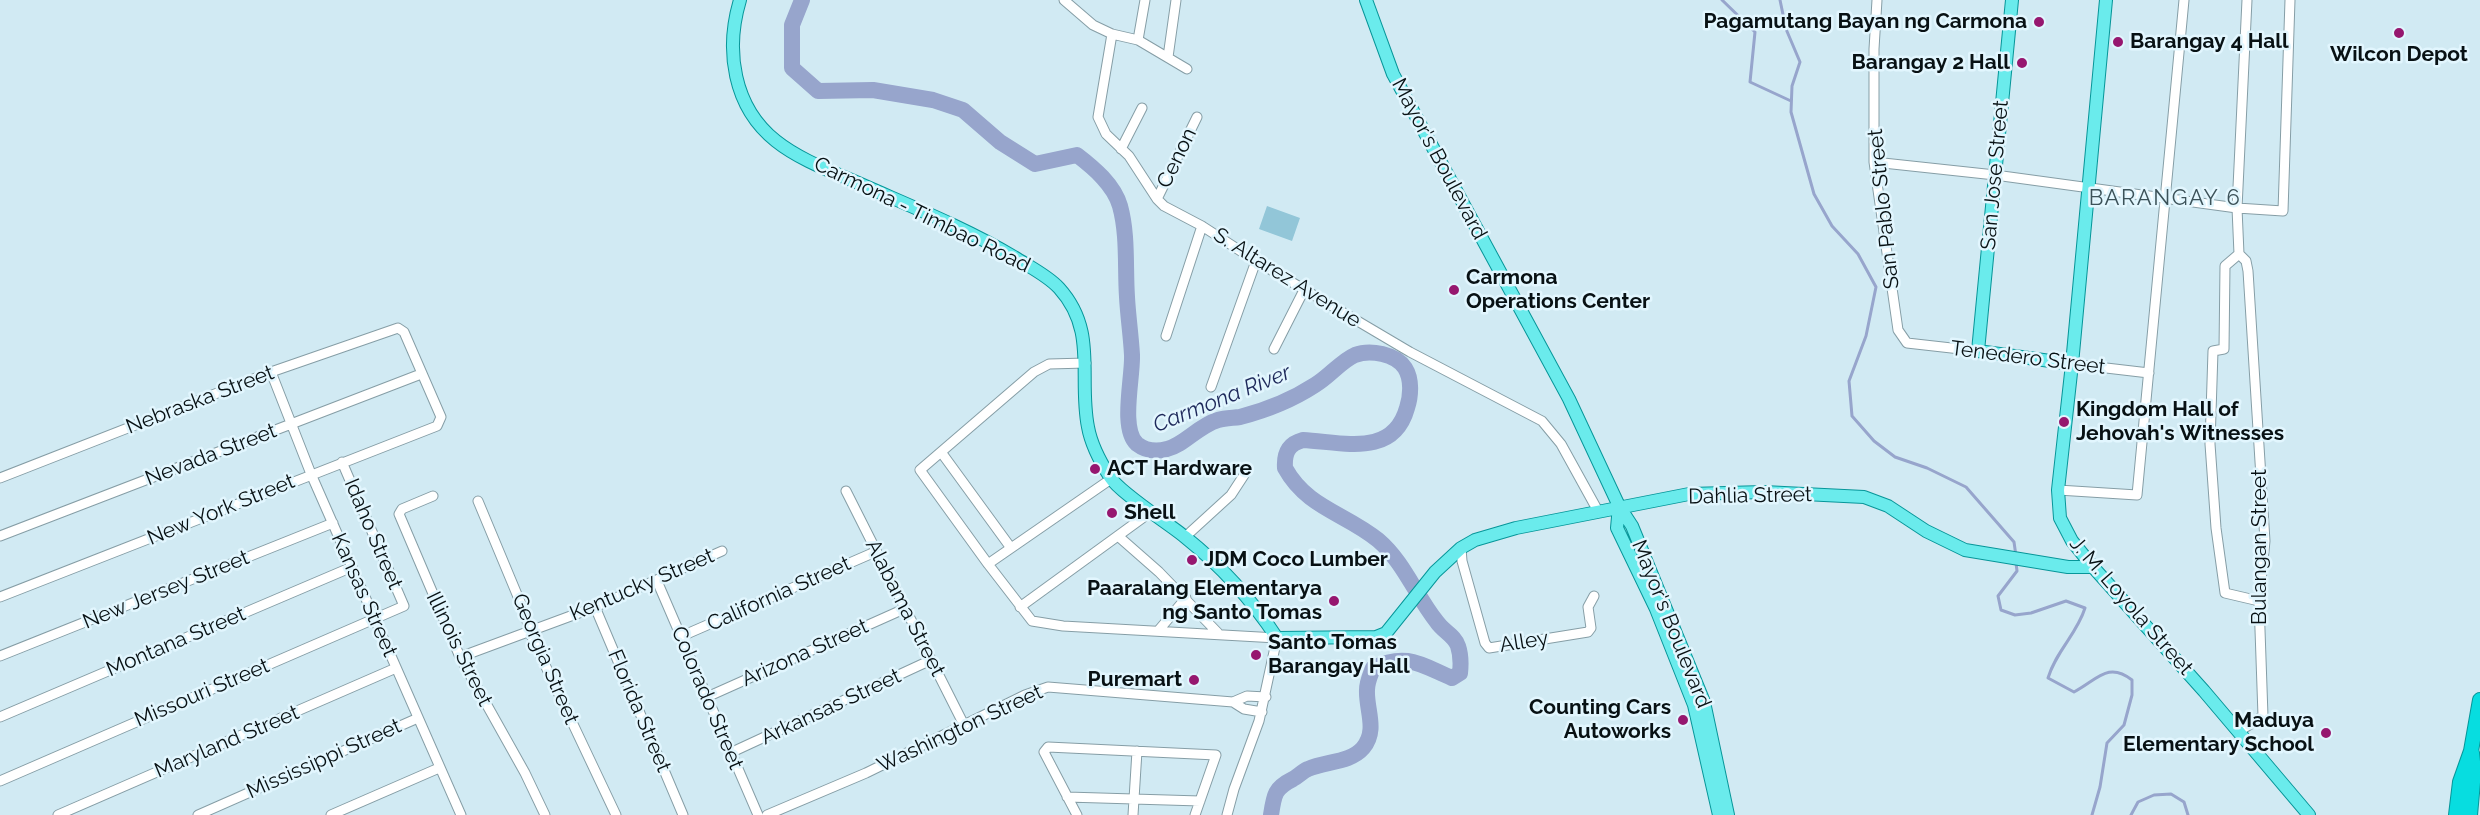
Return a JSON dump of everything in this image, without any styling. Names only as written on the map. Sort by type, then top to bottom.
[{"type":"highway","points":[[2456,815],[2460,782],[2471,751],[2480,700]]},
{"type":"highway","points":[[2470,815],[2474,771],[2471,751]]},
{"type":"main road","name":"Carmona - Timbao Road","points":[[740,0],[733,24],[732,59],[743,98],[752,115],[776,141],[820,167],[945,221],[1033,269],[1058,287],[1074,310],[1083,332],[1088,428],[1095,448],[1112,479],[1185,537],[1226,575],[1259,611],[1277,638]]},
{"type":"main road","name":"Mayor's Boulevard","points":[[1366,0],[1393,74],[1569,399],[1619,507],[1632,526],[1704,702],[1728,815]]},
{"type":"main road","name":"San Jose Street","points":[[1978,351],[2012,0]]},
{"type":"main road","name":"J. M. Loyola Street","points":[[2106,0],[2073,364],[2058,489],[2060,518],[2072,541],[2093,567],[2309,815]]},
{"type":"main road","name":"Tenedero Street","points":[[1978,351],[2073,364]]},
{"type":"main road","name":"Dahlia Street","points":[[1277,638],[1376,638],[1386,633],[1417,592],[1461,548],[1475,540],[1516,528],[1689,494],[1764,492],[1864,497],[1888,506],[1926,531],[1965,550],[2068,567],[2093,567]]},
{"type":"main road","name":"Mayor's Boulevard","points":[[1619,507],[1617,528],[1656,609],[1694,705],[1719,815]]},
{"type":"street","points":[[1064,0],[1093,25],[1112,34],[1138,40],[1187,69]]},
{"type":"street","points":[[1138,40],[1145,0]]},
{"type":"street","points":[[1168,57],[1176,0]]},
{"type":"street","name":"San Pablo Street","points":[[1877,0],[1874,49],[1874,162],[1898,330],[1907,343]]},
{"type":"street","points":[[2058,489],[2137,495],[2184,0]]},
{"type":"street","name":"Bulangan Street","points":[[2238,732],[2263,716],[2259,601],[2265,541],[2248,271],[2246,261],[2239,254],[2237,208],[2247,0]]},
{"type":"street","points":[[1874,162],[1995,175],[2237,208],[2283,211],[2290,0]]},
{"type":"street","name":"S. Altarez Avenue","points":[[1112,34],[1098,117],[1106,134],[1129,156],[1156,199],[1164,206],[1202,225],[1256,261],[1410,352],[1542,421],[1562,444],[1598,511]]},
{"type":"street","points":[[1121,149],[1142,108]]},
{"type":"street","name":"Cenon","points":[[1156,199],[1197,117]]},
{"type":"street","points":[[1166,336],[1202,225]]},
{"type":"street","points":[[2239,254],[2225,266],[2224,349],[2212,351],[2210,444],[2216,528],[2224,593],[2259,601]]},
{"type":"street","points":[[1211,387],[1256,261]]},
{"type":"street","points":[[1274,349],[1304,290]]},
{"type":"street","name":"Nebraska Street","points":[[0,478],[271,372],[398,328],[402,329],[421,374]]},
{"type":"street","name":"Tenedero Street","points":[[1907,343],[1978,351]]},
{"type":"street","points":[[1086,363],[1049,364],[1034,372],[920,470],[1032,621],[1063,626],[1277,638],[1262,712],[1233,789],[1227,815]]},
{"type":"street","name":"Tenedero Street","points":[[2073,364],[2149,374]]},
{"type":"street","name":"Kansas Street","points":[[271,372],[311,474],[461,815]]},
{"type":"street","name":"New York Street","points":[[0,597],[437,426],[441,417],[421,374]]},
{"type":"street","name":"Nevada Street","points":[[0,536],[421,374]]},
{"type":"street","points":[[941,452],[1011,548]]},
{"type":"street","name":"Idaho Street","points":[[342,462],[404,606]]},
{"type":"street","points":[[1185,537],[1231,495],[1246,472]]},
{"type":"street","points":[[988,564],[1112,479]]},
{"type":"street","name":"Alabama Street","points":[[846,491],[964,725]]},
{"type":"street","name":"Illinois Street","points":[[433,496],[402,508],[399,514],[460,657],[525,773],[545,815]]},
{"type":"street","name":"Georgia Street","points":[[478,501],[526,616],[529,631],[616,815]]},
{"type":"street","points":[[1020,607],[1152,511]]},
{"type":"street","name":"New Jersey Street","points":[[0,656],[333,523]]},
{"type":"street","points":[[1118,536],[1186,598],[1218,633]]},
{"type":"street","name":"Alley","points":[[1461,548],[1462,561],[1482,633],[1489,648],[1588,632],[1591,628],[1588,607],[1594,596]]},
{"type":"street","name":"Kentucky Street","points":[[460,657],[657,582],[722,551]]},
{"type":"street","name":"California Street","points":[[682,636],[875,552]]},
{"type":"street","name":"Montana Street","points":[[0,717],[352,567]]},
{"type":"street","name":"Colorado Street","points":[[657,582],[758,815]]},
{"type":"street","points":[[1158,631],[1186,598]]},
{"type":"street","name":"Missouri Street","points":[[0,781],[404,606]]},
{"type":"street","name":"Florida Street","points":[[595,607],[683,815]]},
{"type":"street","name":"Arizona Street","points":[[707,697],[904,609]]},
{"type":"street","name":"Arkansas Street","points":[[730,753],[931,660]]},
{"type":"street","name":"Maryland Street","points":[[58,815],[396,668]]},
{"type":"street","name":"Washington Street","points":[[767,815],[866,773],[1025,695],[1048,687],[1233,702],[1244,709],[1262,712]]},
{"type":"street","name":"Washington Street","points":[[1233,702],[1246,696],[1266,697]]},
{"type":"street","name":"Mississippi Street","points":[[198,815],[418,718]]},
{"type":"street","points":[[1077,815],[1044,752],[1048,747],[1216,755],[1195,815]]},
{"type":"street","points":[[1133,815],[1137,751]]},
{"type":"street","points":[[331,815],[439,768]]},
{"type":"street","points":[[1067,797],[1200,801]]},
{"type":"shaded area","points":[[1267,206],[1300,218],[1292,241],[1259,229]]},
{"type":"waterway","name":"Carmona River","points":[[802,0],[792,25],[792,68],[818,91],[873,90],[933,100],[963,110],[1000,142],[1035,164],[1077,155],[1108,184],[1120,206],[1124,228],[1132,355],[1128,415],[1132,437],[1140,446],[1151,450],[1167,449],[1179,444],[1211,423],[1221,419],[1240,417],[1279,404],[1315,385],[1345,361],[1361,353],[1389,356],[1405,368],[1410,382],[1407,408],[1400,424],[1390,434],[1378,441],[1365,444],[1303,440],[1288,450],[1285,468],[1304,492],[1378,540],[1395,558],[1430,612],[1456,642],[1461,663],[1460,673],[1452,678],[1414,662],[1405,661],[1385,663],[1373,668],[1367,687],[1371,727],[1363,748],[1345,759],[1308,769],[1282,785],[1275,797],[1271,815]]},
{"type":"waterway","points":[[1722,0],[1755,32],[1750,82],[1791,101]]},
{"type":"waterway","points":[[1780,0],[1786,29],[1800,62],[1792,86],[1791,112],[1814,194],[1832,226],[1858,254],[1876,287],[1866,336],[1849,381],[1852,416],[1874,441],[1895,457],[1927,468],[1966,487],[2014,542],[2016,556]]},
{"type":"waterway","points":[[2016,563],[2017,571],[1998,596],[2001,610],[2015,615],[2031,613],[2066,601],[2085,608],[2077,626],[2056,659],[2048,678],[2074,692],[2109,672],[2116,672],[2132,680],[2132,695],[2124,725],[2107,743],[2100,787],[2092,815]]},
{"type":"waterway","points":[[2131,815],[2138,802],[2154,795],[2171,794],[2184,802],[2188,815]]},
{"type":"place","name":"Pagamutang Bayan ng Carmona","points":[[2039,22]]},
{"type":"place","name":"Wilcon Depot","points":[[2399,33]]},
{"type":"place","name":"Barangay 4 Hall","points":[[2118,42]]},
{"type":"place","name":"Barangay 2 Hall","points":[[2022,63]]},
{"type":"place","name":"Carmona Operations Center","points":[[1454,290]]},
{"type":"place","name":"Kingdom Hall of Jehovah's Witnesses","points":[[2064,422]]},
{"type":"place","name":"ACT Hardware","points":[[1095,469]]},
{"type":"place","name":"Shell","points":[[1112,513]]},
{"type":"place","name":"JDM Coco Lumber","points":[[1192,560]]},
{"type":"place","name":"Paaralang Elementarya ng Santo Tomas","points":[[1334,601]]},
{"type":"place","name":"Santo Tomas Barangay Hall","points":[[1256,655]]},
{"type":"place","name":"Puremart","points":[[1194,680]]},
{"type":"place","name":"Counting Cars Autoworks","points":[[1683,720]]},
{"type":"place","name":"Maduya Elementary School","points":[[2326,733]]},
{"type":"district","name":"BARANGAY 6","points":[[2165,198]]}]
